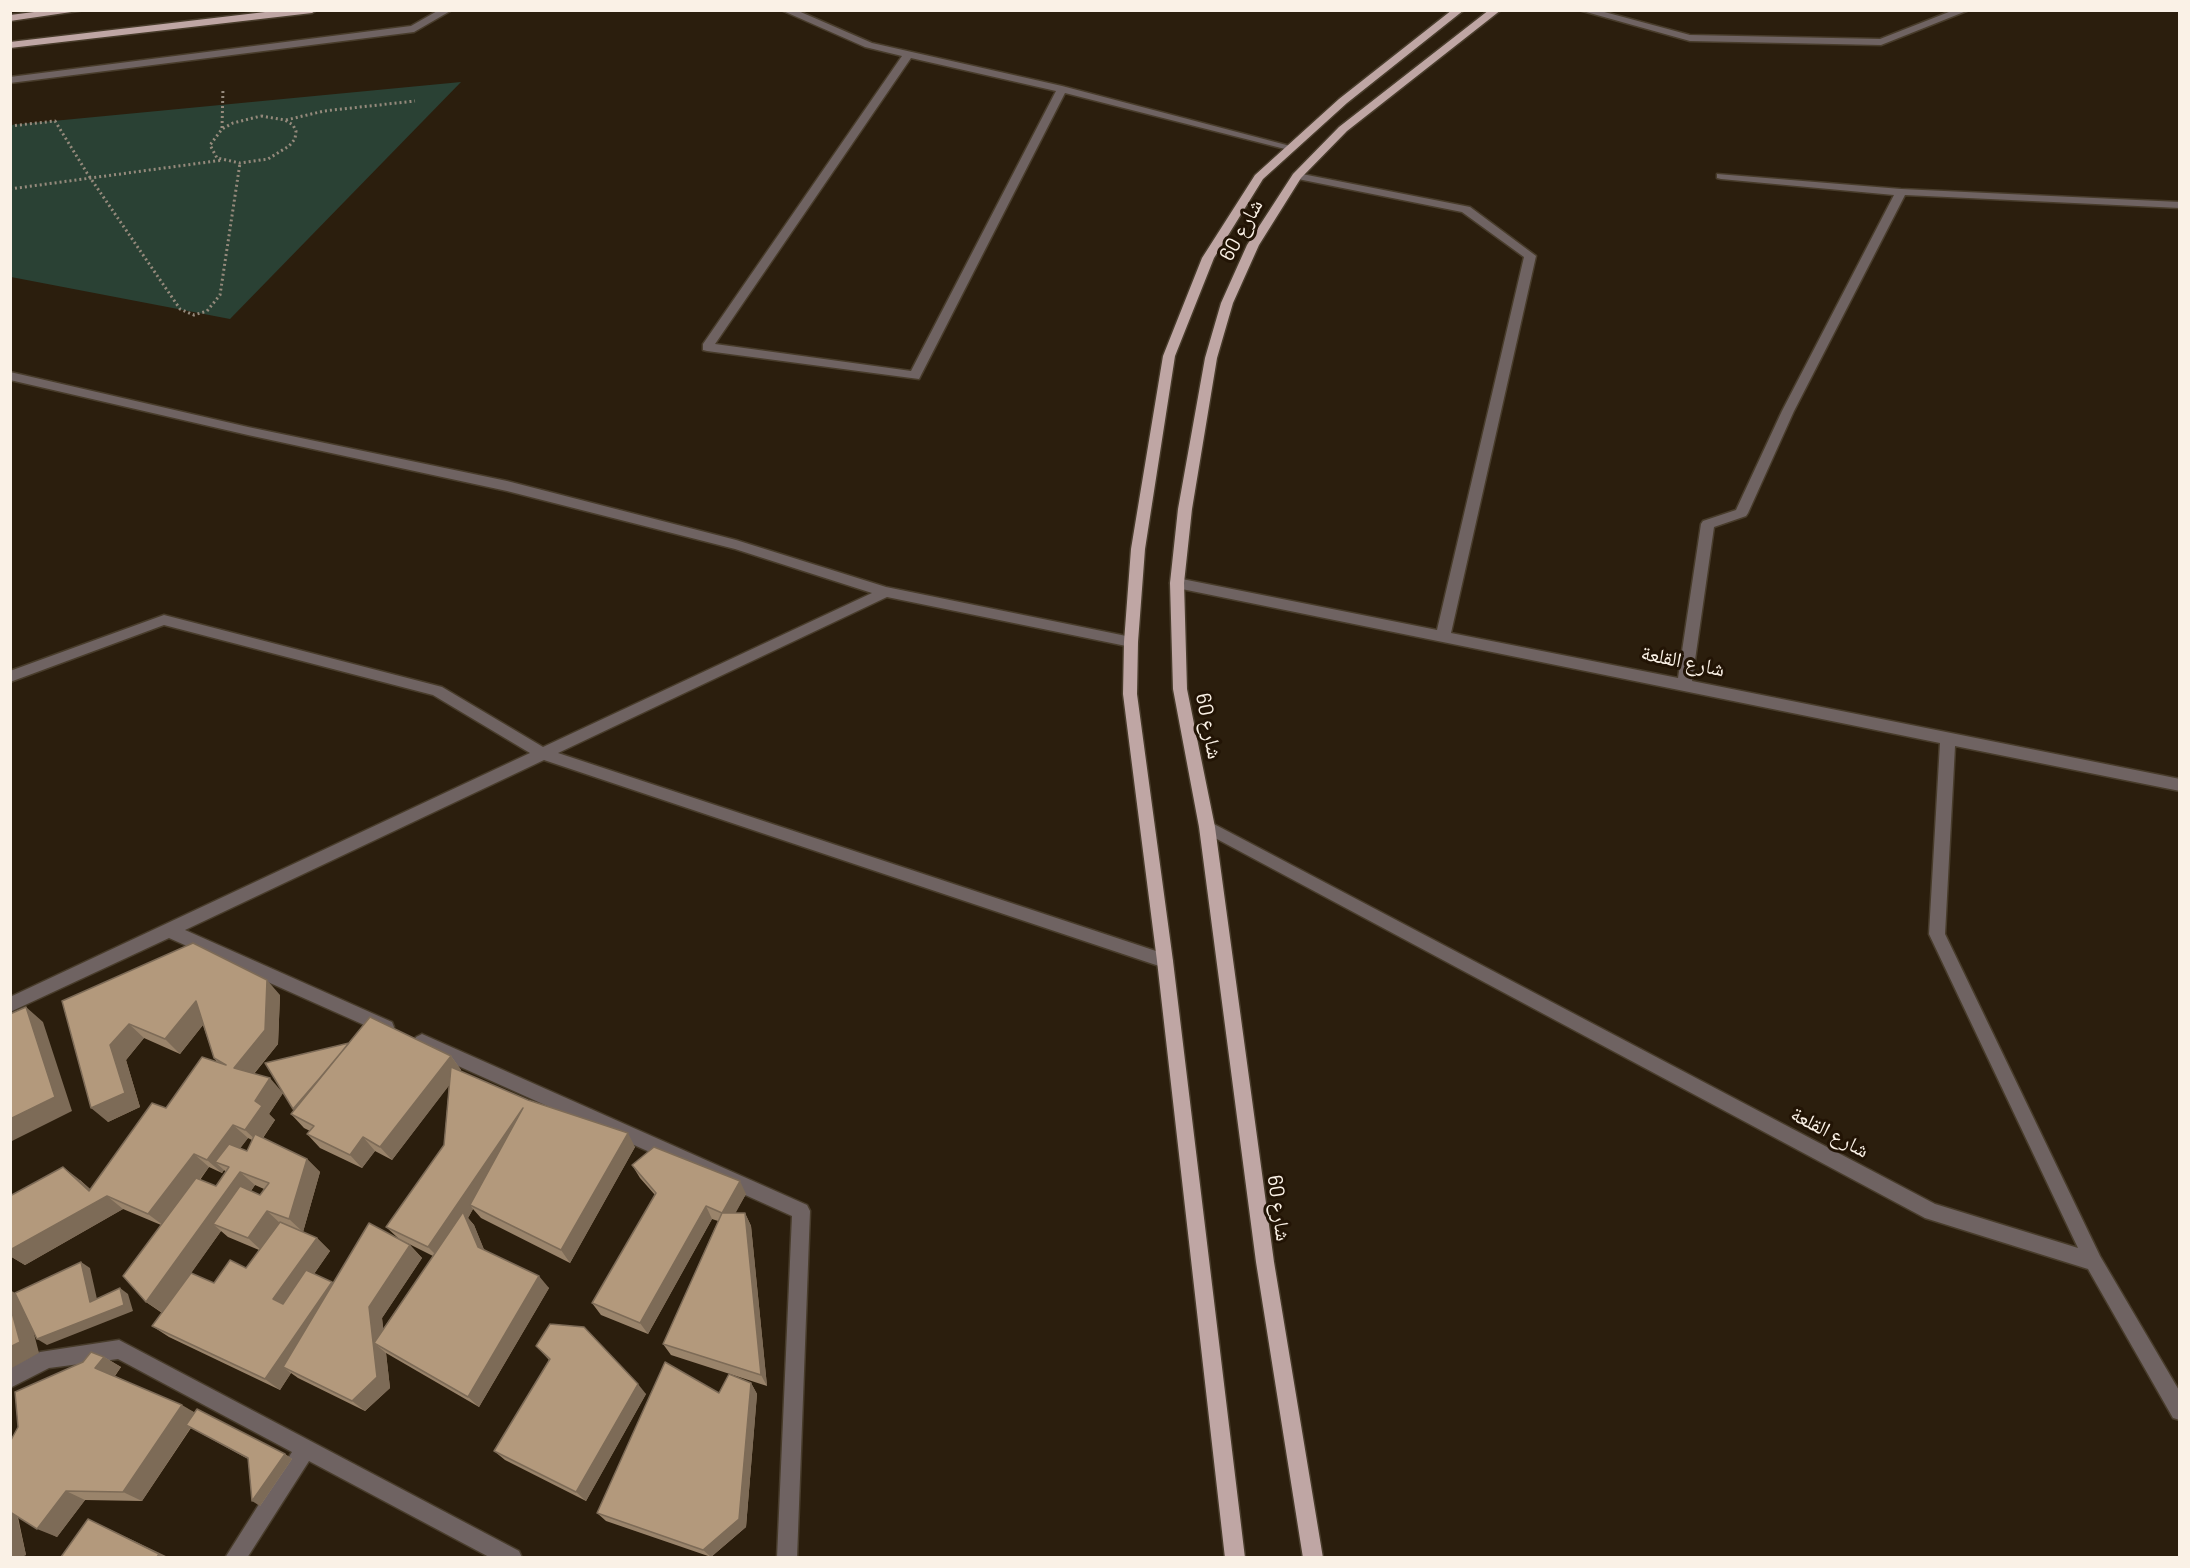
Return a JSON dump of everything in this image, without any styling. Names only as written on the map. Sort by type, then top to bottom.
[{"type":"main road","points":[[10,18],[80,10]]},
{"type":"main road","points":[[10,45],[312,10]]},
{"type":"main road","name":"شارع 60","points":[[1235,1557],[1165,961],[1130,694],[1131,642],[1138,549],[1169,356],[1209,258],[1259,177],[1289,147],[1343,101],[1459,10]]},
{"type":"main road","name":"شارع 60","points":[[1313,1557],[1265,1262],[1207,827],[1180,689],[1177,583],[1185,508],[1209,369],[1227,303],[1253,245],[1297,176],[1343,129],[1496,10]]},
{"type":"street","points":[[10,80],[414,29],[447,10]]},
{"type":"street","points":[[786,10],[869,45],[1062,89],[1289,147]]},
{"type":"street","points":[[1584,10],[1690,38],[1881,42],[1964,10]]},
{"type":"street","points":[[908,54],[707,347],[915,376],[1062,89]]},
{"type":"street","points":[[1297,176],[1466,209],[1530,256],[1443,635]]},
{"type":"street","points":[[1721,176],[1901,192],[2180,205]]},
{"type":"street","points":[[1684,684],[1708,524],[1741,513],[1788,411],[1901,192]]},
{"type":"street","points":[[10,376],[248,431],[507,486],[736,545],[886,592],[1131,642]]},
{"type":"street","name":"شارع القلعة","points":[[1177,583],[2180,785]]},
{"type":"street","points":[[10,1005],[886,592]]},
{"type":"street","points":[[10,677],[164,620],[437,691],[543,754],[1165,961]]},
{"type":"street","points":[[1948,738],[1937,934],[2094,1262],[2180,1411]]},
{"type":"street","name":"شارع القلعة","points":[[1207,827],[1931,1212],[2094,1262]]},
{"type":"street","points":[[170,931],[801,1211],[787,1557]]},
{"type":"street","points":[[10,1379],[46,1359],[119,1349],[512,1557]]},
{"type":"street","points":[[235,1557],[306,1448]]},
{"type":"path","points":[[222,129],[223,88]]},
{"type":"path","points":[[285,120],[324,111],[415,101]]},
{"type":"path","points":[[10,189],[224,160],[240,163],[268,159],[289,146],[295,139],[296,131],[293,125],[285,120],[268,117],[246,118],[222,129],[210,145],[212,152],[224,160]]},
{"type":"path","points":[[10,126],[55,121],[180,309],[194,315],[207,311],[220,295],[240,163]]},
{"type":"green space","points":[[461,82],[230,319],[11,277],[11,125]]},
{"type":"building","points":[[193,943],[267,980],[265,1030],[234,1068],[270,1078],[255,1101],[262,1106],[245,1130],[233,1125],[207,1160],[194,1154],[148,1214],[107,1196],[10,1250],[10,1196],[63,1167],[89,1191],[152,1103],[166,1108],[202,1057],[226,1065],[214,1058],[196,1001],[165,1039],[129,1024],[110,1045],[125,1093],[91,1108],[62,1001]]},
{"type":"building","points":[[26,1007],[55,1097],[10,1119],[10,1014]]},
{"type":"building","points":[[370,1017],[451,1056],[380,1147],[363,1137],[350,1155],[307,1134],[314,1126],[291,1114]]},
{"type":"building","points":[[349,1043],[319,1079],[293,1109],[265,1063]]},
{"type":"building","points":[[451,1067],[528,1100],[628,1133],[561,1250],[470,1205],[523,1108],[428,1247],[386,1227],[444,1145]]},
{"type":"building","points":[[255,1134],[307,1159],[289,1219],[267,1211],[248,1238],[213,1224],[240,1186],[260,1195],[269,1183],[240,1172],[146,1302],[123,1276],[196,1178],[216,1186],[229,1167],[215,1162],[229,1144],[247,1151]]},
{"type":"building","points":[[654,1147],[740,1181],[722,1213],[706,1206],[640,1323],[592,1303],[656,1193],[632,1165]]},
{"type":"building","points":[[463,1212],[478,1247],[539,1276],[468,1397],[374,1343]]},
{"type":"building","points":[[722,1213],[745,1213],[761,1375],[663,1344]]},
{"type":"building","points":[[280,1222],[317,1238],[273,1299],[283,1304],[306,1270],[332,1282],[265,1379],[152,1326],[191,1273],[214,1283],[230,1260],[246,1268]]},
{"type":"building","points":[[369,1223],[410,1245],[369,1307],[377,1377],[352,1401],[283,1367]]},
{"type":"building","points":[[81,1262],[90,1302],[120,1288],[124,1305],[37,1339],[15,1293]]},
{"type":"building","points":[[10,1305],[20,1342],[10,1347]]},
{"type":"building","points":[[550,1324],[584,1327],[638,1384],[576,1492],[494,1451],[550,1359],[536,1346]]},
{"type":"building","points":[[91,1352],[104,1357],[95,1368],[182,1405],[123,1492],[66,1491],[37,1529],[10,1512],[10,1442],[18,1427],[15,1392],[83,1362]]},
{"type":"building","points":[[665,1362],[719,1393],[729,1374],[751,1383],[739,1519],[703,1550],[597,1513]]},
{"type":"building","points":[[197,1409],[285,1454],[252,1501],[248,1458],[186,1425]]},
{"type":"building","points":[[88,1519],[159,1554],[157,1557],[61,1557]]}]
